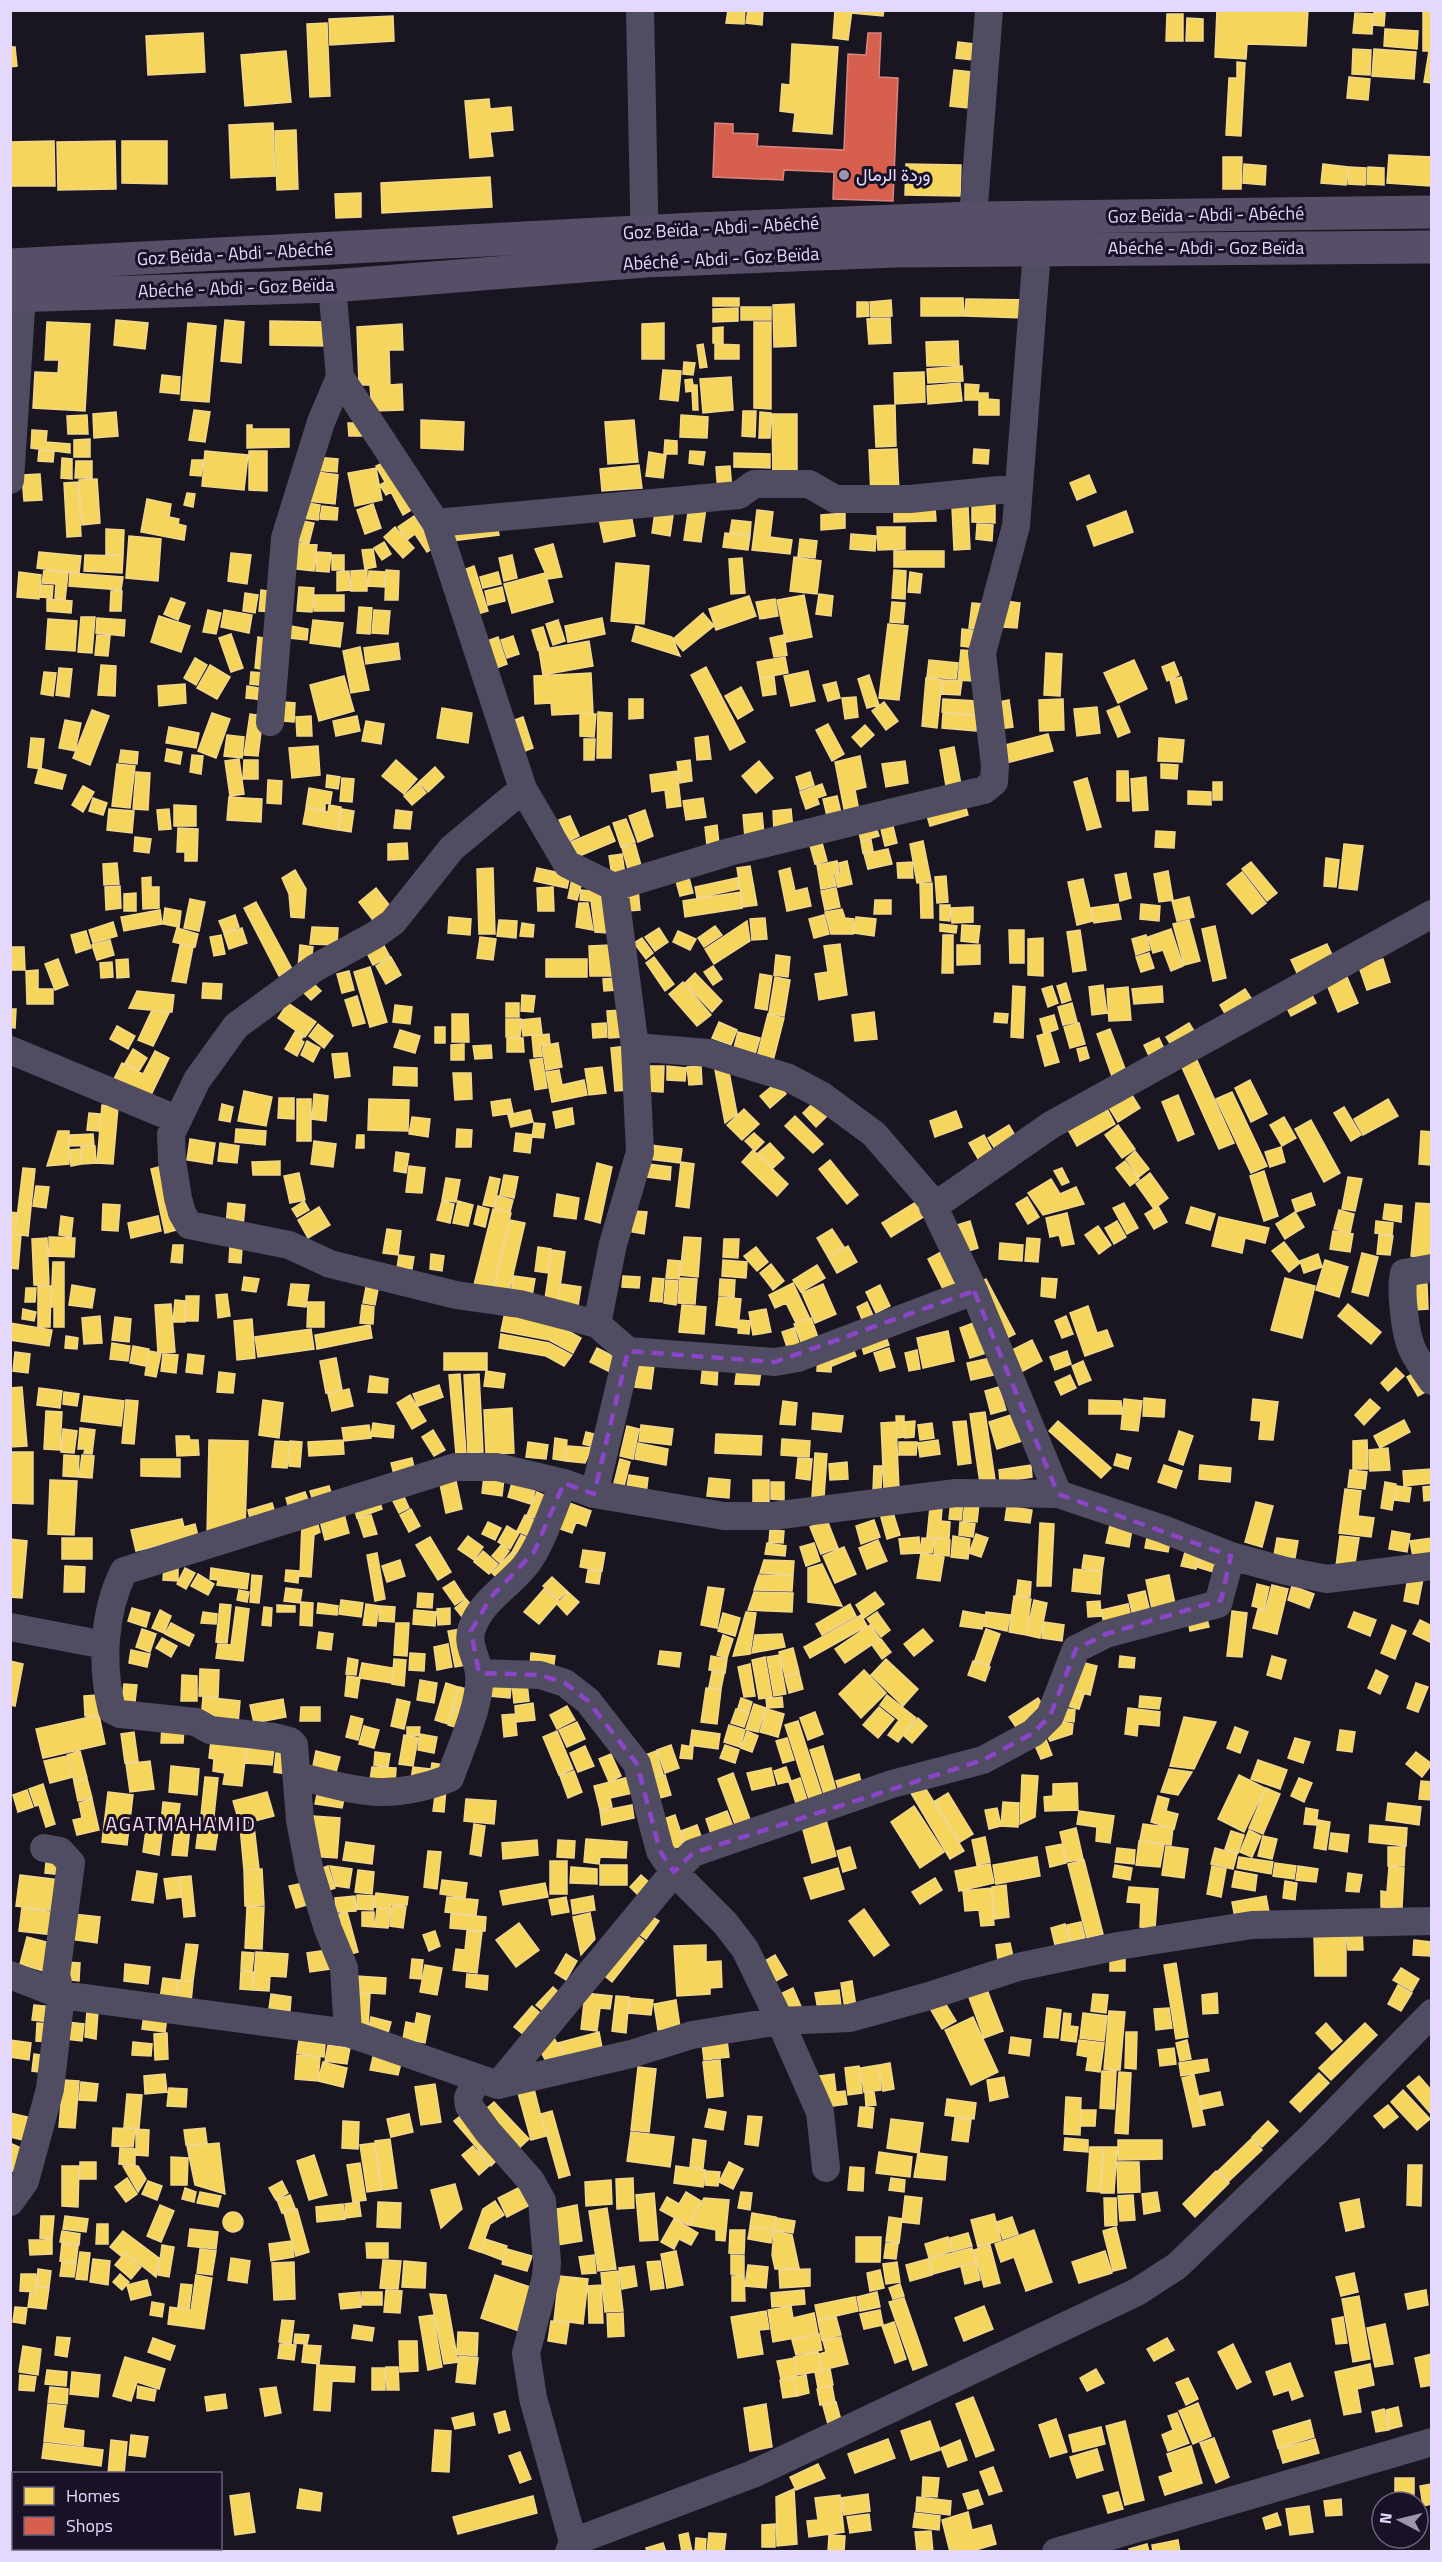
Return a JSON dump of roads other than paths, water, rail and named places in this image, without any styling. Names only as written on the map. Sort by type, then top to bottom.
[{"type":"main road","name":"Goz Beïda - Abdi - Abéché","points":[[10,265],[644,246],[973,218],[1431,212]]},
{"type":"main road","name":"Abéché - Abdi - Goz Beïda","points":[[16,295],[332,286],[644,246],[896,250],[1431,247]]},
{"type":"street","points":[[640,10],[644,246]]},
{"type":"street","points":[[973,218],[989,10]]},
{"type":"street","points":[[340,377],[436,523],[523,789],[567,864],[614,887],[729,852],[978,792],[994,782],[995,766],[982,653],[1016,526],[1037,250]]},
{"type":"street","points":[[270,722],[285,538],[321,422],[340,377],[332,286]]},
{"type":"street","points":[[10,480],[16,295]]},
{"type":"street","points":[[436,523],[739,495],[754,484],[809,484],[836,499],[910,500],[1019,488]]},
{"type":"street","points":[[523,789],[452,848],[393,922],[375,935],[307,973],[236,1026],[197,1080],[176,1119],[171,1134],[172,1161],[182,1213],[189,1225],[289,1245],[330,1264],[456,1295],[520,1304],[597,1323],[628,1351],[775,1362],[798,1358],[974,1291]]},
{"type":"street","points":[[597,1323],[613,1244],[640,1152],[635,1047],[614,887]]},
{"type":"street","points":[[933,1207],[1051,1125],[1431,914]]},
{"type":"street","points":[[635,1047],[708,1053],[805,1085],[874,1134],[930,1199],[974,1291],[1058,1494]]},
{"type":"street","points":[[10,1050],[176,1119]]},
{"type":"street","points":[[1431,1268],[1408,1271],[1404,1273],[1403,1278],[1404,1305],[1411,1348],[1431,1381]]},
{"type":"street","points":[[594,1494],[628,1351]]},
{"type":"street","points":[[348,2033],[344,1968],[328,1929],[309,1868],[300,1820],[294,1745],[290,1741],[274,1737],[210,1730],[196,1722],[120,1714],[112,1710],[107,1690],[105,1645],[115,1588],[124,1570],[455,1467],[497,1467],[564,1483],[594,1494],[724,1516],[773,1516],[956,1493],[1058,1494],[1163,1529],[1231,1556],[1327,1579],[1431,1566]]},
{"type":"street","points":[[298,1776],[364,1792],[408,1791],[425,1788],[450,1778],[475,1704],[479,1673],[471,1645],[471,1631],[477,1615],[491,1597],[524,1567],[564,1483]]},
{"type":"street","points":[[1231,1556],[1218,1604],[1106,1634],[1076,1649],[1050,1716],[1033,1733],[983,1760],[892,1784],[693,1853],[488,2082],[468,2098],[469,2106],[488,2132],[531,2181],[542,2201],[546,2277],[526,2353],[533,2398],[571,2547],[753,2474],[1137,2292],[1177,2266],[1314,2134],[1431,2013]]},
{"type":"street","points":[[10,1627],[105,1645]]},
{"type":"street","points":[[479,1673],[540,1676],[565,1683],[588,1701],[637,1764],[660,1851],[674,1872],[725,1923],[745,1949],[780,2021],[820,2112],[826,2168]]},
{"type":"street","points":[[10,2202],[25,2181],[50,2089],[61,1995],[56,1976],[71,1863],[60,1851],[44,1848]]},
{"type":"street","points":[[10,1975],[61,1995],[348,2033],[488,2082],[631,2054],[692,2035],[780,2021],[850,2018],[929,1996],[1018,1967],[1119,1946],[1252,1925],[1431,1921]]},
{"type":"street","points":[[1056,2552],[1431,2442]]},
{"type":"place","name":"وردة الرمال","points":[[844,175]]},
{"type":"district","name":"AGATMAHAMID","points":[[181,1824]]}]
